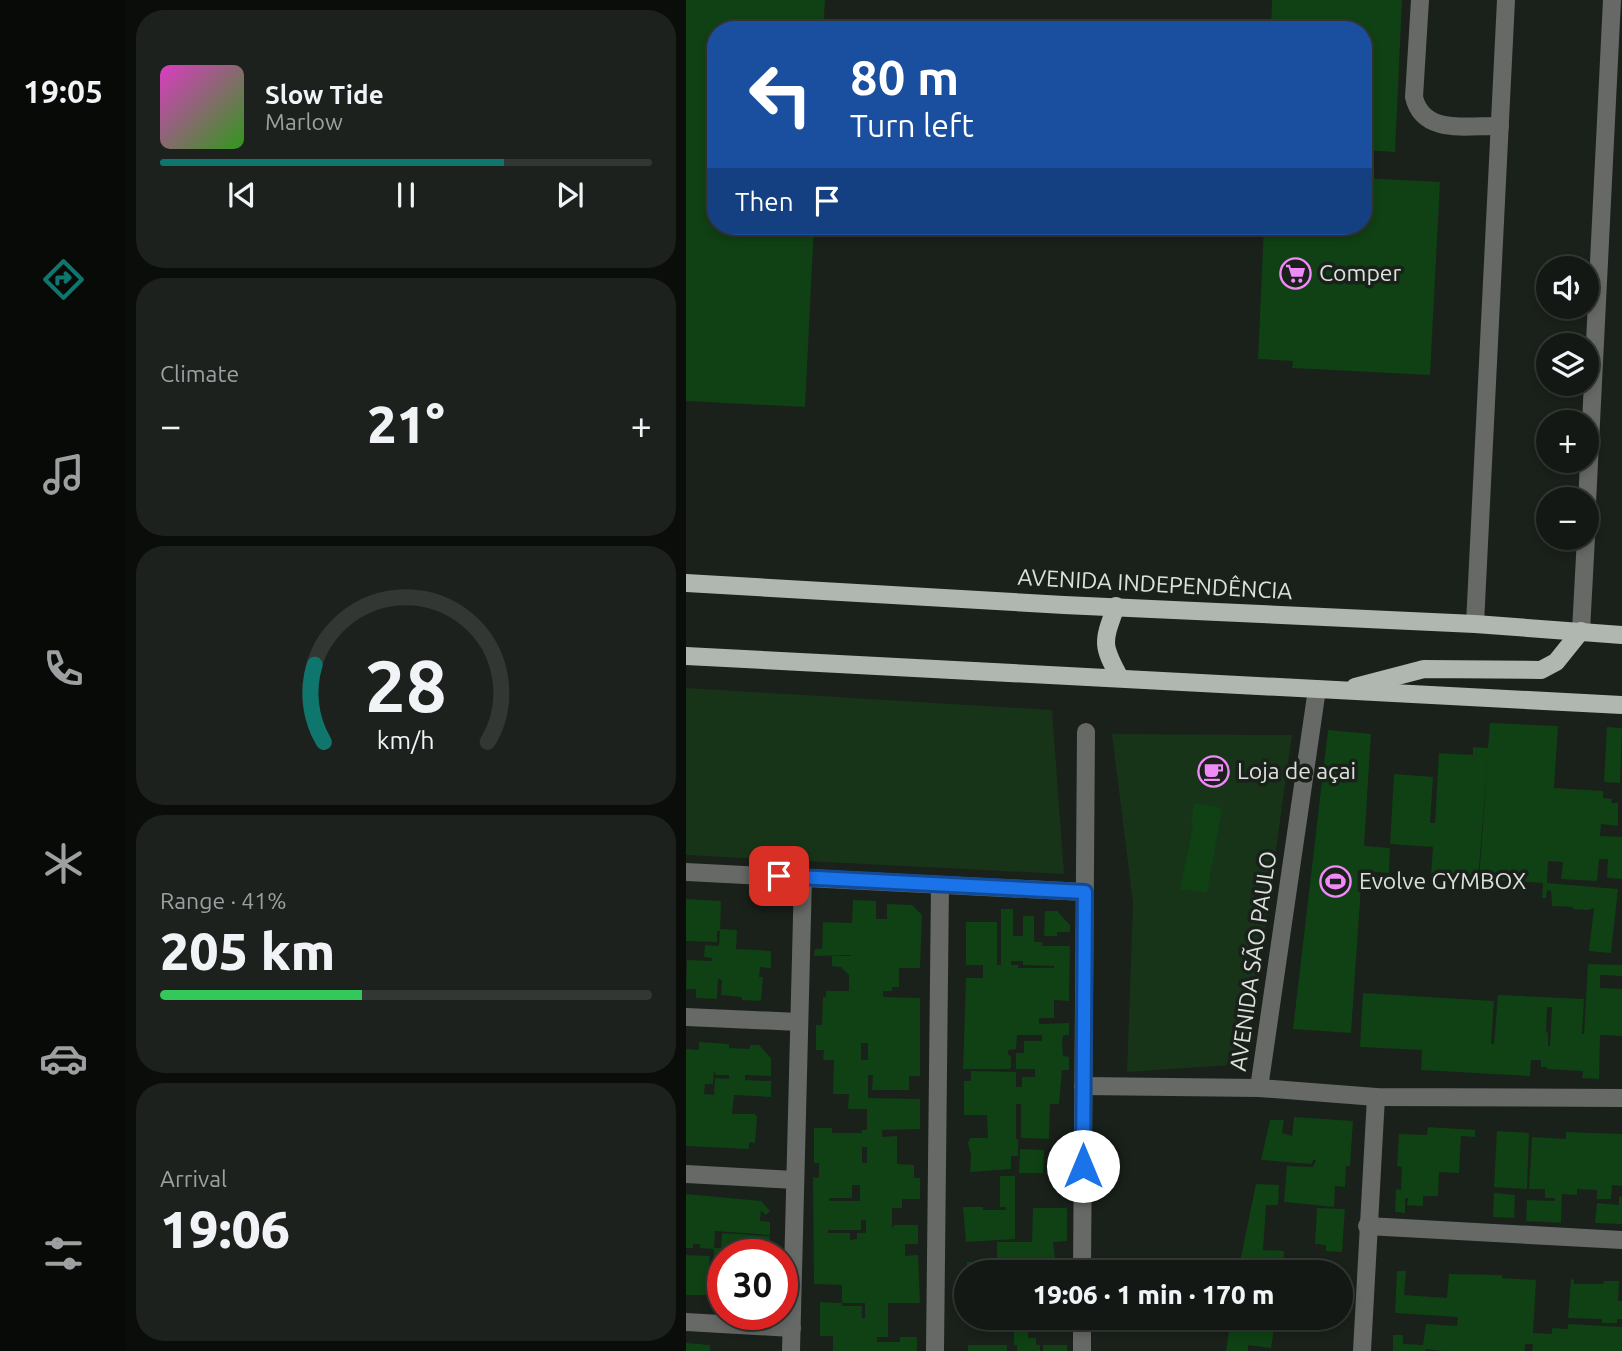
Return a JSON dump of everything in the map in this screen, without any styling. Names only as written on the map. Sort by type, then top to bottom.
[{"type":"main road","name":"AVENIDA INDEPENDÊNCIA","points":[[686,583],[1622,635]]},
{"type":"main road","points":[[1116,606],[1104,642],[1120,678]]},
{"type":"main road","points":[[1338,691],[1424,669],[1541,670],[1556,662],[1581,631]]},
{"type":"main road","points":[[686,656],[1622,705]]},
{"type":"street","points":[[1420,0],[1414,97],[1417,109],[1433,123],[1500,126]]},
{"type":"street","points":[[1475,625],[1506,0]]},
{"type":"street","points":[[1588,487],[1612,0]]},
{"type":"street","points":[[1581,631],[1585,550]]},
{"type":"street","name":"AVENIDA SÃO PAULO","points":[[1317,689],[1259,1088],[1376,1097],[1622,1098]]},
{"type":"street","points":[[1082,1260],[1086,732]]},
{"type":"street","points":[[686,872],[1085,892]]},
{"type":"street","points":[[794,1239],[803,877]]},
{"type":"street","points":[[935,1351],[940,884]]},
{"type":"street","points":[[686,1017],[799,1022]]},
{"type":"street","points":[[1083,1086],[1259,1088]]},
{"type":"street","points":[[1362,1351],[1376,1097]]},
{"type":"street","points":[[686,1174],[795,1180]]},
{"type":"street","points":[[1367,1226],[1622,1240]]},
{"type":"street","points":[[686,1322],[707,1323]]},
{"type":"street","points":[[791,1351],[792,1330]]},
{"type":"street","points":[[1082,1330],[1082,1351]]},
{"type":"green space","points":[[686,688],[1052,710],[1064,874],[686,855]]},
{"type":"green space","points":[[1112,734],[1292,735],[1246,1064],[1127,1072],[1133,903]]},
{"type":"building","points":[[686,0],[825,0],[824,21],[707,21],[707,235],[814,235],[805,407],[686,401]]},
{"type":"building","points":[[1272,0],[1402,0],[1395,152],[1372,151],[1372,21],[1271,21]]},
{"type":"building","points":[[1372,178],[1440,182],[1430,375],[1292,368],[1293,361],[1258,359],[1264,235],[1372,235]]},
{"type":"building","points":[[1490,723],[1558,726],[1554,788],[1603,791],[1603,798],[1612,799],[1611,803],[1618,803],[1618,826],[1601,824],[1600,836],[1622,837],[1622,879],[1607,878],[1608,859],[1599,859],[1597,881],[1561,879],[1563,862],[1548,861],[1547,883],[1618,889],[1611,953],[1589,951],[1594,908],[1588,910],[1552,906],[1551,891],[1547,890],[1546,898],[1542,898],[1543,883],[1479,879],[1488,756],[1478,879],[1431,876],[1433,847],[1390,844],[1394,774],[1433,777],[1430,823],[1435,823],[1439,753],[1473,755],[1473,747],[1488,748]]},
{"type":"building","points":[[1607,727],[1622,728],[1620,783],[1604,782]]},
{"type":"building","name":"Evolve GYMBOX","points":[[1328,730],[1371,734],[1364,846],[1390,848],[1389,873],[1362,871],[1351,1033],[1293,1029]]},
{"type":"building","points":[[1194,803],[1222,808],[1207,893],[1180,889],[1193,826]]},
{"type":"building","points":[[686,899],[721,901],[717,942],[686,941]]},
{"type":"building","points":[[853,900],[876,901],[876,919],[887,919],[887,904],[912,905],[922,915],[920,968],[899,968],[899,987],[892,987],[892,991],[883,991],[883,997],[920,998],[920,1076],[909,1076],[909,1090],[872,1090],[873,1075],[868,1075],[868,1098],[920,1099],[920,1129],[882,1130],[882,1137],[897,1136],[897,1164],[914,1165],[914,1178],[920,1178],[920,1199],[902,1199],[902,1208],[892,1208],[892,1229],[894,1225],[918,1225],[918,1244],[905,1244],[905,1256],[918,1255],[920,1303],[888,1303],[888,1337],[877,1337],[877,1342],[900,1342],[900,1337],[917,1337],[917,1351],[833,1351],[833,1336],[820,1336],[820,1302],[842,1303],[842,1285],[814,1284],[813,1177],[819,1178],[819,1163],[814,1163],[814,1128],[832,1128],[832,1133],[862,1133],[862,1130],[867,1130],[867,1109],[848,1109],[849,1094],[833,1094],[834,1060],[823,1060],[824,1050],[816,1050],[816,1025],[822,1025],[823,997],[826,997],[826,991],[849,991],[849,975],[841,967],[832,966],[832,956],[851,955],[814,956],[815,949],[822,949],[823,922],[852,923]],"holes":[[[861,1043],[868,1043],[868,1060],[861,1060]],[[862,1147],[867,1147],[867,1163],[862,1163]],[[852,1185],[860,1185],[860,1201],[829,1201],[829,1198],[852,1198]],[[861,1220],[866,1220],[866,1233],[857,1233],[857,1239],[850,1240],[850,1233],[828,1233],[828,1230],[861,1230]],[[842,1303],[865,1303],[865,1318],[862,1318],[862,1306],[842,1306]]]},
{"type":"building","points":[[1001,909],[1013,909],[1013,936],[1023,936],[1023,916],[1034,916],[1034,942],[1042,942],[1042,946],[1070,946],[1069,1001],[1054,1000],[1054,1018],[1039,1018],[1039,1024],[1069,1023],[1069,1035],[1063,1035],[1062,1043],[1063,1056],[1069,1057],[1069,1070],[1062,1070],[1059,1104],[1050,1104],[1049,1139],[1021,1138],[1021,1104],[1016,1104],[1018,1156],[1011,1156],[1011,1169],[970,1172],[971,1155],[968,1143],[970,1138],[988,1138],[987,1115],[964,1115],[964,1081],[971,1081],[971,1071],[1016,1072],[1016,1087],[1022,1087],[1022,1077],[1035,1077],[1035,1069],[1016,1069],[1016,1053],[1024,1053],[1024,1041],[1042,1041],[1042,1035],[1017,1035],[1016,1049],[1008,1050],[1011,1057],[1009,1069],[963,1069],[966,978],[983,978],[983,965],[966,965],[966,922],[997,922],[997,965],[1001,965]],"holes":[[[1011,961],[1023,961],[1023,965],[1054,968],[1018,968],[1018,965],[1011,965]]]},
{"type":"building","points":[[1045,911],[1057,911],[1070,925],[1070,932],[1044,936]]},
{"type":"building","points":[[720,929],[737,930],[736,949],[771,951],[771,968],[760,967],[759,977],[763,977],[761,1001],[721,995],[722,980],[718,979],[717,999],[696,998],[696,989],[686,989],[687,960],[712,961],[712,958],[704,957],[705,945],[719,946]]},
{"type":"building","points":[[1588,964],[1622,965],[1622,976],[1600,975],[1600,988],[1622,989],[1622,1036],[1600,1035],[1599,1079],[1582,1078],[1583,1071],[1547,1069],[1541,1067],[1541,1060],[1531,1060],[1530,1076],[1421,1070],[1422,1050],[1360,1047],[1363,993],[1494,1001],[1491,1044],[1494,1044],[1498,995],[1584,999],[1584,1034]],"holes":[[[1547,1007],[1552,1007],[1550,1046],[1548,1046]]]},
{"type":"building","points":[[699,1042],[729,1044],[729,1048],[750,1049],[750,1045],[759,1045],[771,1058],[771,1076],[745,1075],[745,1080],[771,1081],[771,1097],[734,1095],[732,1114],[755,1114],[757,1117],[755,1143],[749,1142],[749,1149],[686,1146],[686,1049],[699,1050]],"holes":[[[714,1071],[716,1075],[729,1075],[729,1079],[715,1078],[714,1095],[704,1094],[705,1084],[713,1084]]]},
{"type":"building","points":[[1294,1117],[1353,1121],[1350,1166],[1346,1166],[1345,1187],[1335,1186],[1334,1207],[1284,1202],[1287,1166],[1313,1167],[1316,1160],[1313,1160],[1312,1164],[1261,1160],[1270,1120],[1284,1120],[1282,1133],[1292,1136]]},
{"type":"building","points":[[1428,1127],[1475,1130],[1475,1137],[1461,1136],[1459,1173],[1439,1172],[1438,1196],[1423,1196],[1423,1206],[1407,1205],[1408,1198],[1405,1198],[1405,1213],[1395,1212],[1396,1189],[1401,1190],[1402,1167],[1397,1166],[1399,1134],[1427,1135]]},
{"type":"building","points":[[1497,1131],[1529,1133],[1527,1189],[1494,1187]]},
{"type":"building","points":[[1566,1132],[1622,1134],[1622,1186],[1612,1185],[1611,1199],[1597,1199],[1597,1190],[1577,1189],[1577,1195],[1562,1194],[1561,1223],[1526,1221],[1527,1200],[1555,1201],[1555,1198],[1545,1198],[1545,1189],[1529,1189],[1532,1137],[1566,1139]]},
{"type":"building","points":[[1020,1149],[1044,1150],[1043,1173],[1019,1173]]},
{"type":"building","points":[[1000,1176],[1015,1176],[1015,1239],[966,1242],[963,1207],[1006,1210],[1006,1207],[1000,1207]]},
{"type":"building","points":[[1256,1184],[1279,1185],[1278,1205],[1266,1205],[1263,1250],[1284,1251],[1283,1260],[1240,1260]]},
{"type":"building","points":[[1494,1193],[1515,1195],[1514,1218],[1493,1217]]},
{"type":"building","points":[[686,1194],[761,1201],[770,1211],[766,1215],[761,1210],[760,1221],[770,1222],[770,1235],[715,1231],[715,1239],[707,1239],[707,1248],[700,1248],[700,1244],[686,1248]]},
{"type":"building","points":[[1619,1196],[1622,1197],[1622,1224],[1595,1223],[1597,1203],[1619,1205]]},
{"type":"building","points":[[1033,1208],[1067,1208],[1067,1241],[1053,1242],[1055,1260],[997,1260],[997,1242],[1032,1242]]},
{"type":"building","points":[[1317,1208],[1345,1209],[1342,1252],[1326,1251],[1326,1245],[1315,1244]]},
{"type":"building","points":[[722,1233],[770,1236],[770,1239],[722,1239]]},
{"type":"building","points":[[686,1255],[707,1256],[707,1295],[686,1295]]},
{"type":"building","points":[[1397,1271],[1406,1271],[1404,1295],[1447,1298],[1449,1274],[1502,1275],[1502,1278],[1536,1280],[1533,1333],[1552,1334],[1552,1328],[1568,1329],[1568,1324],[1622,1327],[1622,1351],[1532,1351],[1533,1344],[1525,1344],[1525,1351],[1393,1351],[1393,1335],[1403,1335],[1403,1344],[1423,1345],[1426,1324],[1457,1326],[1458,1317],[1395,1313]]},
{"type":"building","points":[[1571,1279],[1574,1284],[1619,1281],[1618,1301],[1622,1301],[1622,1319],[1617,1319],[1617,1323],[1602,1323],[1602,1319],[1568,1318]]},
{"type":"building","points":[[1014,1330],[1028,1330],[1028,1338],[1036,1338],[1040,1351],[1017,1351],[1017,1345],[1014,1345]]},
{"type":"building","points":[[1229,1330],[1274,1330],[1271,1348],[1248,1345],[1248,1351],[1226,1351]]},
{"type":"building","points":[[686,1343],[710,1345],[710,1351],[686,1351]]},
{"type":"building","points":[[968,1345],[1007,1345],[1007,1351],[968,1351]]},
{"type":"building","points":[[1043,1345],[1067,1345],[1067,1351],[1043,1351]]},
{"type":"place","name":"Comper","points":[[1296,273]]},
{"type":"place","name":"Loja de açai","points":[[1214,771]]},
{"type":"place","name":"Evolve GYMBOX","points":[[1336,881]]},
{"type":"route","points":[[779,876],[1085,892],[1083,1166]]}]
